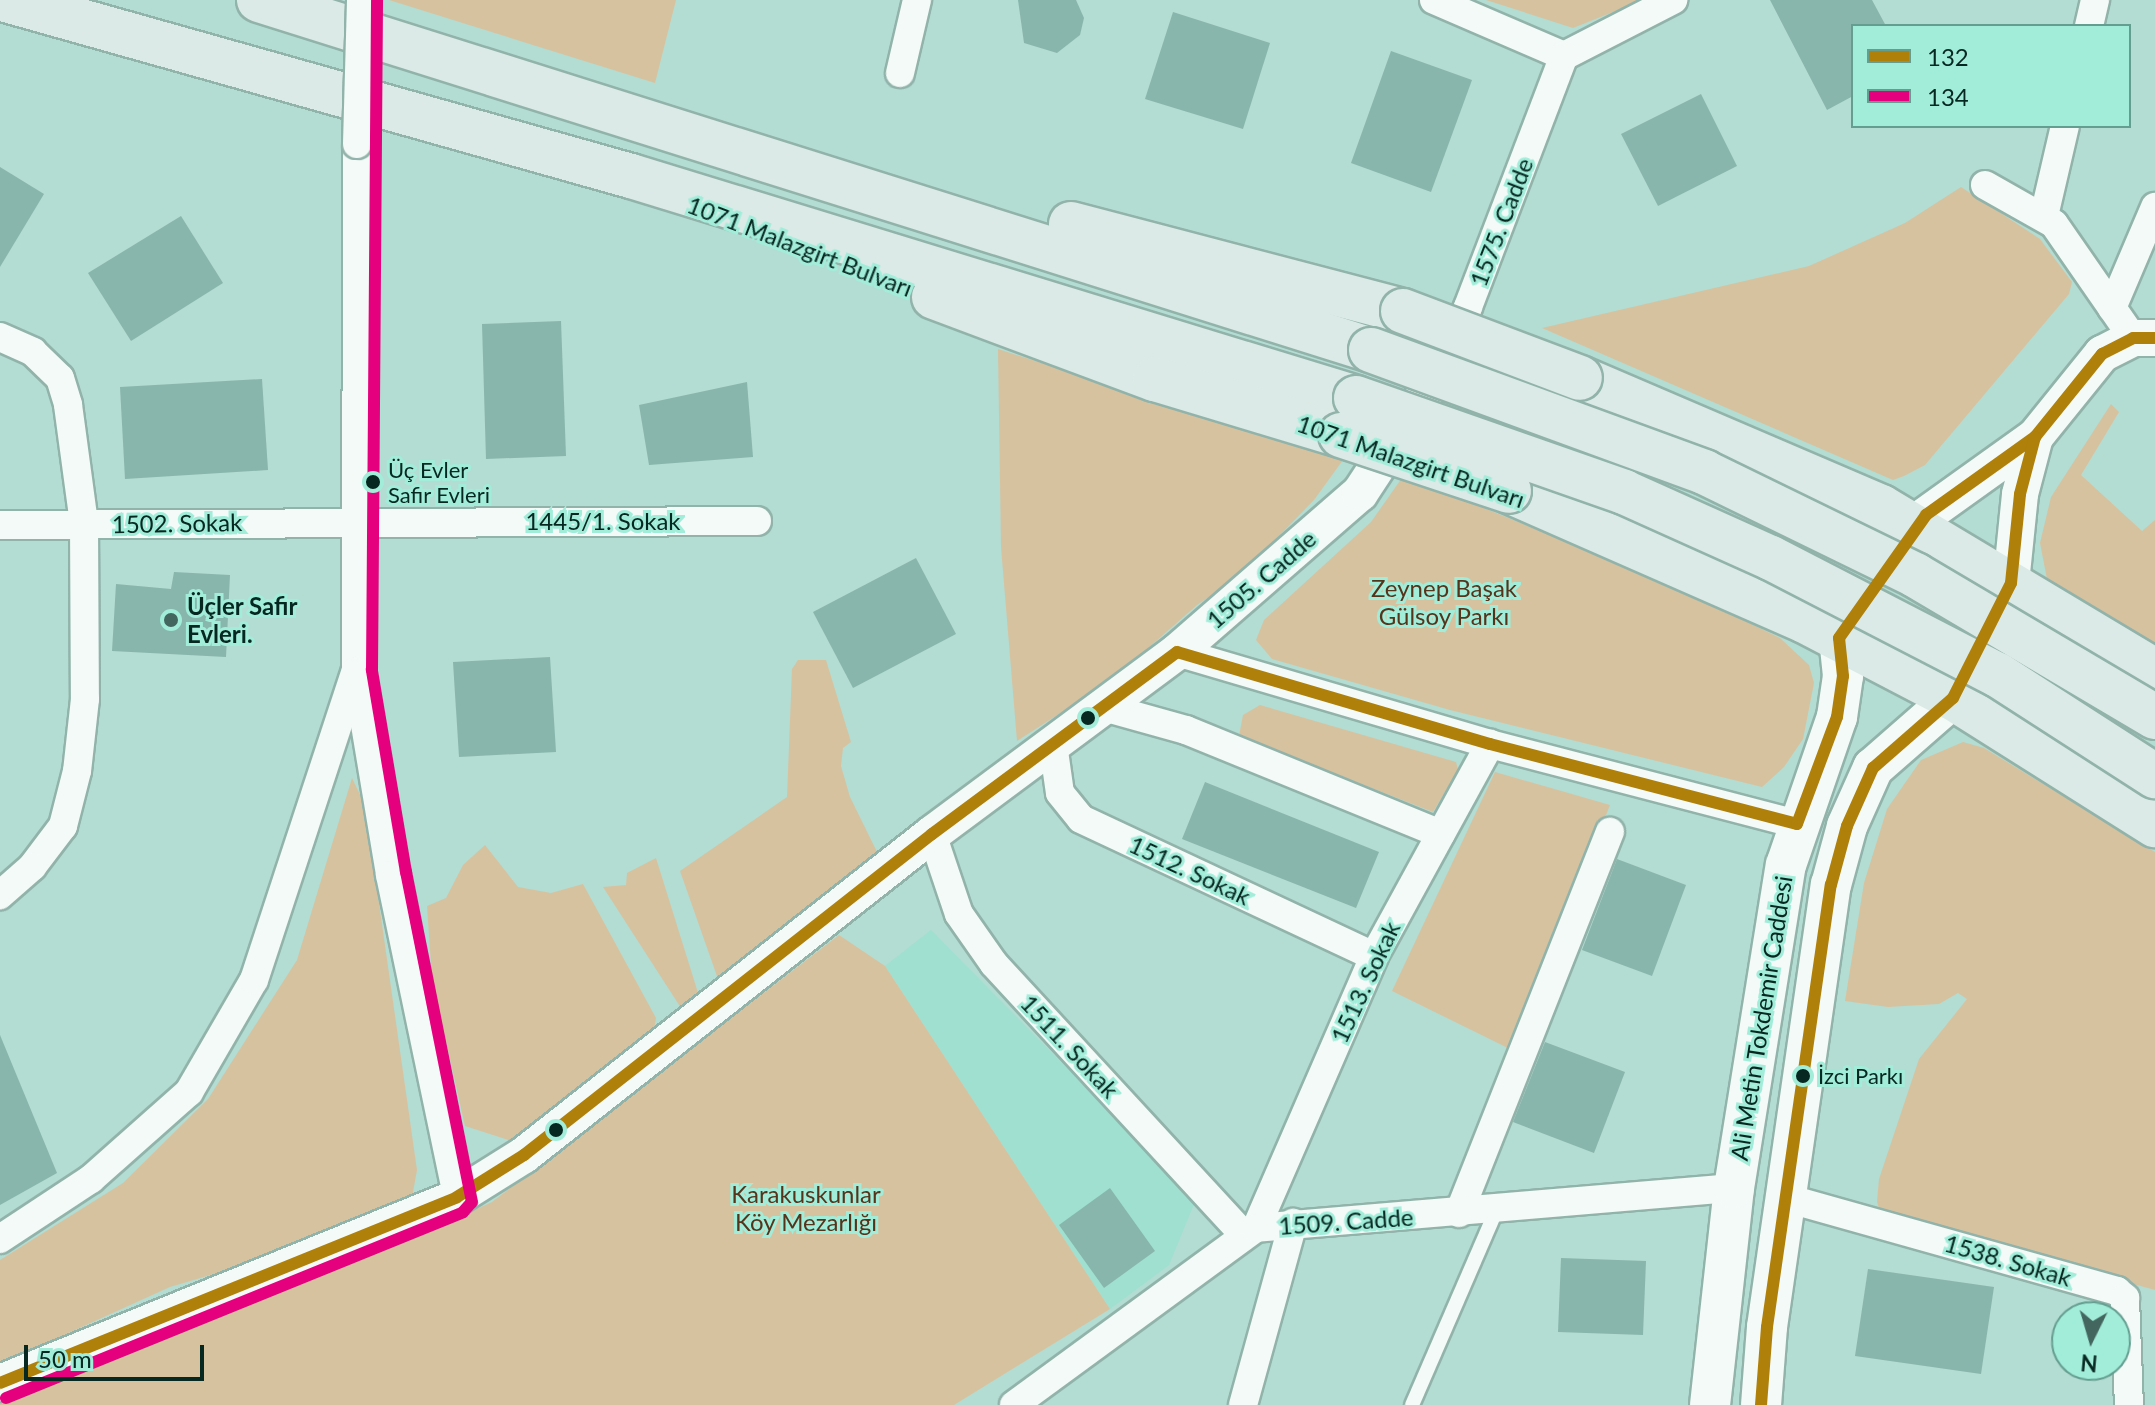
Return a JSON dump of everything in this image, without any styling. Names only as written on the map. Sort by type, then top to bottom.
[{"type":"main road","name":"1071 Malazgirt Bulvarı","points":[[6,0],[631,176],[1349,416],[1624,492],[1771,558],[1985,668],[2155,776]]},
{"type":"main road","points":[[259,0],[1371,350],[1704,472],[1915,575],[2155,717]]},
{"type":"main road","points":[[768,159],[930,185],[1403,311],[1580,378],[1881,507],[1915,531],[2011,583],[2155,671]]},
{"type":"main road","name":"1071 Malazgirt Bulvarı","points":[[1349,416],[1839,638],[1953,698],[2155,825]]},
{"type":"main road","points":[[1839,638],[1915,531]]},
{"type":"main road","points":[[1953,698],[2011,583]]},
{"type":"main road","name":"Ali Metin Tokdemir Caddesi","points":[[1710,1405],[1734,1188],[1786,865],[1797,824],[1837,717],[1843,676],[1839,638]]},
{"type":"main road","name":"Ali Metin Tokdemir Caddesi","points":[[1761,1405],[1786,1198],[1831,885],[1857,795],[1896,743],[1953,698]]},
{"type":"street","points":[[361,0],[353,521],[356,671],[390,875],[457,1197]]},
{"type":"street","points":[[900,73],[917,0]]},
{"type":"street","points":[[1434,0],[1564,56],[1671,0]]},
{"type":"street","points":[[2089,24],[2095,0]]},
{"type":"street","name":"1575. Cadde","points":[[1431,385],[1468,307],[1564,56]]},
{"type":"street","points":[[2044,216],[2065,128]]},
{"type":"street","points":[[1915,531],[1926,515],[2035,437],[2083,372],[2102,354],[2144,338],[2112,308],[2044,216],[1985,185]]},
{"type":"street","points":[[2112,308],[2155,207]]},
{"type":"street","points":[[0,337],[33,352],[60,378],[68,405],[84,524],[85,699],[77,771],[63,826],[32,867],[0,895]]},
{"type":"street","name":"1505. Cadde","points":[[0,1383],[457,1197],[524,1155],[932,834],[1107,708],[1177,652],[1360,493],[1400,439],[1431,385]]},
{"type":"street","points":[[2011,583],[2020,494],[2035,437]]},
{"type":"street","name":"1445/1. Sokak","points":[[353,521],[757,521]]},
{"type":"street","name":"1502. Sokak","points":[[0,525],[353,521]]},
{"type":"street","points":[[1177,652],[1490,744],[1797,824]]},
{"type":"street","points":[[0,1239],[91,1179],[189,1092],[254,980],[356,671]]},
{"type":"street","points":[[1107,708],[1186,730],[1441,834]]},
{"type":"street","name":"1512. Sokak","points":[[1053,744],[1060,793],[1081,819],[1374,956]]},
{"type":"street","name":"1513. Sokak","points":[[1250,1231],[1374,956],[1490,744]]},
{"type":"street","points":[[1459,1213],[1610,832]]},
{"type":"street","name":"1511. Sokak","points":[[932,834],[959,914],[994,964],[1250,1231]]},
{"type":"street","name":"1509. Cadde","points":[[1014,1405],[1250,1231],[1293,1223],[1496,1211],[1734,1188]]},
{"type":"street","name":"1538. Sokak","points":[[1786,1198],[2117,1291],[2125,1298],[2129,1405]]},
{"type":"street","points":[[1243,1405],[1293,1223]]},
{"type":"lane","points":[[1412,1405],[1496,1211]]},
{"type":"shaded area","points":[[931,930],[1196,1199],[1169,1265],[1110,1309],[885,966]]},
{"type":"green space","points":[[389,0],[676,0],[655,83]]},
{"type":"green space","points":[[1486,0],[1638,0],[1638,2],[1573,28]]},
{"type":"green space","points":[[1961,187],[2040,239],[2072,282],[2069,294],[1925,465],[1893,480],[1542,328],[1809,266],[1905,223]]},
{"type":"green space","points":[[998,349],[1343,460],[1314,500],[1241,575],[1197,605],[1113,679],[1017,741],[1001,547]]},
{"type":"green space","points":[[2111,404],[2119,412],[2081,475],[2142,531],[2155,520],[2155,650],[2047,579],[2040,543],[2051,497]]},
{"type":"green space","name":"Zeynep Başak Gülsoy Parkı","points":[[1404,475],[1673,586],[1780,638],[1809,665],[1814,683],[1803,739],[1784,767],[1762,787],[1450,710],[1272,659],[1256,640],[1264,620],[1371,522]]},
{"type":"green space","points":[[798,660],[826,660],[851,742],[843,748],[841,766],[850,797],[878,854],[772,948],[718,979],[680,871],[787,797],[792,669]]},
{"type":"green space","points":[[1260,705],[1456,762],[1458,770],[1433,812],[1239,736],[1243,715]]},
{"type":"green space","points":[[1963,742],[1984,748],[2155,852],[2155,1290],[1881,1214],[1877,1202],[1879,1179],[1919,1059],[1967,999],[1958,993],[1939,1004],[1888,1007],[1845,1001],[1864,883],[1887,809],[1921,760]]},
{"type":"green space","points":[[1495,772],[1610,805],[1512,1050],[1392,991]]},
{"type":"green space","points":[[352,778],[365,805],[417,1170],[411,1203],[261,1260],[170,1287],[0,1364],[0,1260],[123,1183],[208,1099],[297,960]]},
{"type":"green space","points":[[485,845],[518,887],[551,893],[583,884],[656,1018],[654,1030],[518,1143],[465,1126],[432,979],[427,906],[446,898],[463,865]]},
{"type":"green space","points":[[656,858],[699,996],[691,1008],[681,1008],[603,887],[626,885],[627,873]]},
{"type":"green space","name":"Karakuskunlar Köy Mezarlığı","points":[[839,935],[885,966],[1110,1309],[954,1405],[0,1405],[0,1400],[185,1318],[415,1237],[492,1202]]},
{"type":"building","points":[[1018,0],[1076,0],[1084,18],[1080,35],[1057,53],[1024,43]]},
{"type":"building","points":[[1770,0],[1872,0],[1885,24],[1851,24],[1851,97],[1827,110]]},
{"type":"building","points":[[1173,12],[1270,43],[1243,129],[1145,99]]},
{"type":"building","points":[[1391,51],[1472,80],[1431,192],[1351,163]]},
{"type":"building","points":[[1701,94],[1737,166],[1658,206],[1621,134]]},
{"type":"building","points":[[0,167],[44,194],[0,267]]},
{"type":"building","points":[[181,216],[223,283],[131,341],[88,273]]},
{"type":"building","points":[[561,321],[566,456],[486,459],[482,324]]},
{"type":"building","points":[[262,379],[268,470],[125,479],[120,387]]},
{"type":"building","points":[[747,382],[753,457],[649,465],[639,405]]},
{"type":"building","points":[[916,558],[956,634],[853,688],[813,612]]},
{"type":"building","name":"Üçler Safir Evleri.","points":[[174,572],[230,575],[226,657],[112,651],[116,584],[171,589]]},
{"type":"building","points":[[550,657],[556,752],[459,757],[453,662]]},
{"type":"building","points":[[1205,782],[1379,852],[1356,908],[1182,839]]},
{"type":"building","points":[[1617,859],[1686,885],[1652,976],[1582,950]]},
{"type":"building","points":[[0,1035],[57,1173],[0,1205]]},
{"type":"building","points":[[1545,1042],[1625,1072],[1594,1153],[1513,1122]]},
{"type":"building","points":[[1110,1188],[1155,1251],[1104,1288],[1059,1225]]},
{"type":"building","points":[[1561,1258],[1646,1261],[1643,1335],[1558,1332]]},
{"type":"building","points":[[1868,1269],[1994,1287],[1981,1374],[1855,1356]]},
{"type":"transit line","name":"134","points":[[6,1398],[463,1212],[472,1202],[406,872],[372,670],[377,0]]},
{"type":"transit line","name":"132","points":[[0,1383],[457,1197],[524,1155],[932,834],[1177,652],[1490,744],[1797,824],[1837,717],[1843,676],[1839,638],[1926,515],[2035,437],[2102,354],[2133,338],[2155,338]]},
{"type":"transit line","name":"132","points":[[1761,1405],[1767,1327],[1831,885],[1847,826],[1873,768],[1953,698],[2011,583],[2020,494],[2035,437]]},
{"type":"place","name":"Üç Evler Safir Evleri","points":[[373,482]]},
{"type":"place","name":"Üçler Safir Evleri.","points":[[171,620]]},
{"type":"place","name":"İzci Parkı","points":[[1803,1076]]}]
